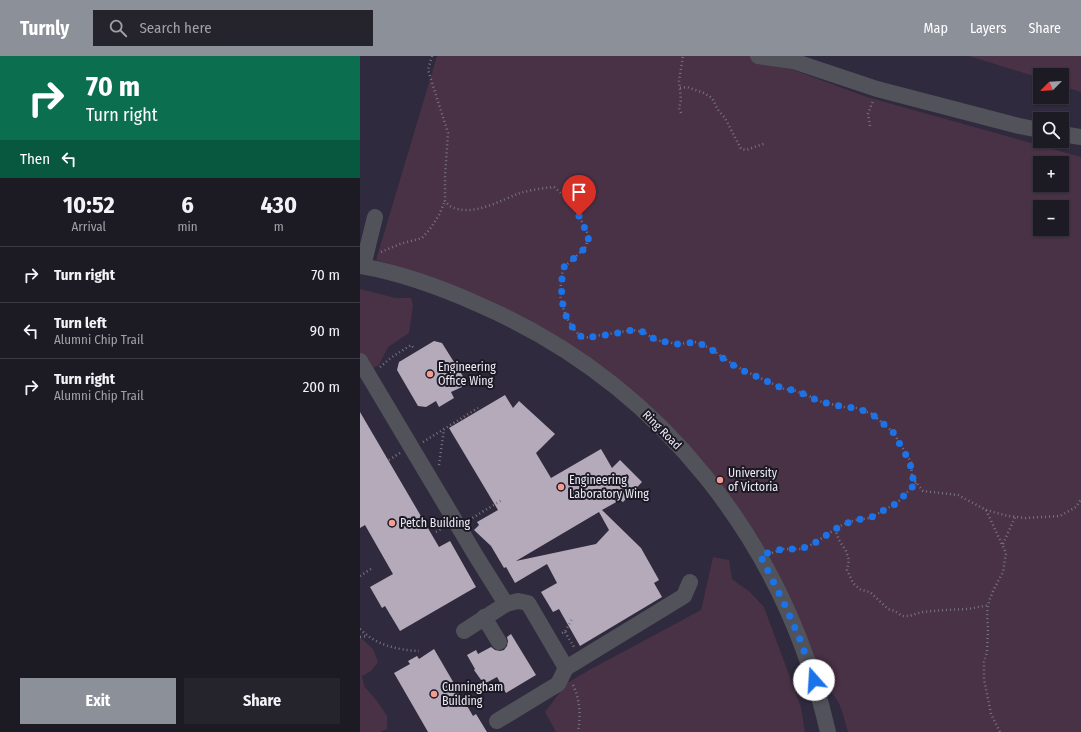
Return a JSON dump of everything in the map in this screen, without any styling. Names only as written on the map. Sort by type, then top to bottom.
[{"type":"street","points":[[758,56],[793,61],[877,89],[1033,129]]},
{"type":"street","points":[[1069,135],[1081,137]]},
{"type":"street","points":[[363,263],[375,216]]},
{"type":"street","name":"Ring Road","points":[[363,263],[451,292],[500,314],[552,342],[590,367],[632,400],[680,447],[707,478],[734,514],[760,555],[785,605],[801,642],[823,710],[828,732]]},
{"type":"street","points":[[364,371],[506,604]]},
{"type":"street","points":[[497,721],[558,684],[564,671],[580,659],[684,596],[690,582]]},
{"type":"street","points":[[464,631],[506,604],[518,601],[528,603],[564,671]]},
{"type":"street","points":[[484,617],[499,642]]},
{"type":"path","points":[[363,263],[400,244],[422,238],[439,215],[445,201],[444,191],[448,133],[428,70],[432,56]]},
{"type":"path","points":[[681,113],[679,108],[681,100],[679,81],[683,56]]},
{"type":"path","points":[[680,88],[687,87],[704,93],[712,98],[718,110],[725,118],[740,149],[746,150],[766,143]]},
{"type":"path","points":[[870,126],[868,114],[877,89]]},
{"type":"path","points":[[445,201],[452,207],[465,210],[486,207],[522,193],[554,187],[563,195],[574,207],[589,237],[585,248],[563,268],[561,282],[561,299],[572,328],[583,338],[633,330],[644,332],[656,340],[678,344],[697,342],[711,349],[728,362],[742,370],[784,389],[793,390],[818,401],[844,407],[857,408],[872,414],[893,432],[910,462],[912,477],[923,491],[958,496],[986,510],[1026,518],[1060,516],[1076,507],[1081,499]]},
{"type":"path","points":[[364,371],[392,357],[399,351],[411,345],[415,349]]},
{"type":"path","points":[[412,449],[478,408]]},
{"type":"path","points":[[438,472],[444,428]]},
{"type":"path","points":[[389,460],[395,456]]},
{"type":"path","points":[[760,555],[783,549],[801,549],[813,544],[835,529],[855,520],[870,518],[897,503],[917,482]]},
{"type":"path","points":[[458,527],[502,500]]},
{"type":"path","points":[[986,510],[1006,553],[1003,572],[994,589],[987,613],[988,640],[984,662],[984,679],[991,714],[1000,732]]},
{"type":"path","points":[[1003,544],[1015,516]]},
{"type":"path","points":[[835,529],[841,545],[846,551],[849,560],[847,570],[853,583],[861,590],[870,592],[888,609],[895,611],[902,616],[909,616],[929,611],[959,610],[989,605]]},
{"type":"path","points":[[360,576],[371,569]]},
{"type":"path","points":[[572,619],[565,632],[580,659]]},
{"type":"path","points":[[360,629],[367,636],[386,646],[402,650],[419,651]]},
{"type":"path","points":[[360,637],[367,636]]},
{"type":"path","points":[[564,671],[577,694],[580,719],[578,732]]},
{"type":"shaded area","name":"University of Victoria","points":[[360,56],[1081,56],[1081,732],[360,732]]},
{"type":"shaded area","name":"University of Victoria","points":[[437,56],[770,56],[772,62],[867,97],[1033,144],[1033,148],[1049,148],[1081,157],[1081,732],[848,732],[841,707],[831,692],[825,688],[795,611],[777,573],[751,527],[716,479],[680,439],[659,417],[614,377],[566,342],[513,312],[463,290],[376,260]]},
{"type":"shaded area","points":[[969,56],[1081,56],[1081,92],[1069,88],[1069,68],[1033,68],[1033,76]]},
{"type":"shaded area","points":[[360,289],[396,298],[411,298],[413,306],[409,333],[388,347],[379,365],[369,370],[360,356]]},
{"type":"shaded area","points":[[713,557],[729,560],[732,579],[750,592],[764,607],[801,707],[805,732],[556,732],[545,712],[567,683],[701,610]]},
{"type":"shaded area","points":[[360,637],[373,649],[378,662],[371,671],[362,676],[364,686],[387,716],[387,729],[380,732],[360,732]]},
{"type":"building","name":"Engineering Office Wing","points":[[434,341],[442,343],[464,378],[462,387],[451,392],[454,398],[439,407],[436,401],[426,407],[418,406],[397,370],[399,362]]},
{"type":"building","name":"Engineering Laboratory Wing","points":[[505,395],[513,408],[519,401],[555,434],[536,453],[551,478],[601,449],[612,468],[620,460],[642,482],[623,502],[620,500],[602,510],[641,548],[659,580],[654,583],[662,597],[580,646],[559,609],[553,612],[541,592],[557,583],[547,564],[515,583],[491,546],[474,530],[479,525],[477,522],[498,510],[449,428]],"holes":[[[599,512],[609,530],[596,544],[516,561]]]},
{"type":"building","name":"Petch Building","points":[[360,412],[439,547],[450,541],[476,587],[400,631],[385,606],[382,608],[370,587],[393,574],[365,525],[360,528]]},
{"type":"building","points":[[511,634],[536,675],[506,693],[497,677],[484,684],[474,670],[475,669],[467,655],[476,650],[478,654],[491,647],[495,650],[504,650],[507,646],[507,637]]},
{"type":"building","name":"Cunningham Building","points":[[434,649],[473,716],[476,714],[487,732],[428,732],[394,673],[410,664],[408,661],[417,656],[419,659]]},
{"type":"place","name":"Engineering Office Wing","points":[[430,374]]},
{"type":"place","name":"University of Victoria","points":[[720,480]]},
{"type":"place","name":"Engineering Laboratory Wing","points":[[561,487]]},
{"type":"place","name":"Petch Building","points":[[392,523]]},
{"type":"place","name":"Cunningham Building","points":[[434,694]]},
{"type":"route","points":[[579,216],[589,237],[585,248],[563,268],[561,282],[561,299],[565,314],[572,328],[578,335],[583,338],[633,330],[644,332],[656,340],[678,344],[697,342],[711,349],[728,362],[742,370],[784,389],[793,390],[818,401],[844,407],[857,408],[872,414],[893,432],[910,462],[912,477],[917,482],[897,503],[870,518],[855,520],[840,526],[813,544],[801,549],[783,549],[770,554],[760,555],[785,605],[801,642],[814,680]]}]
